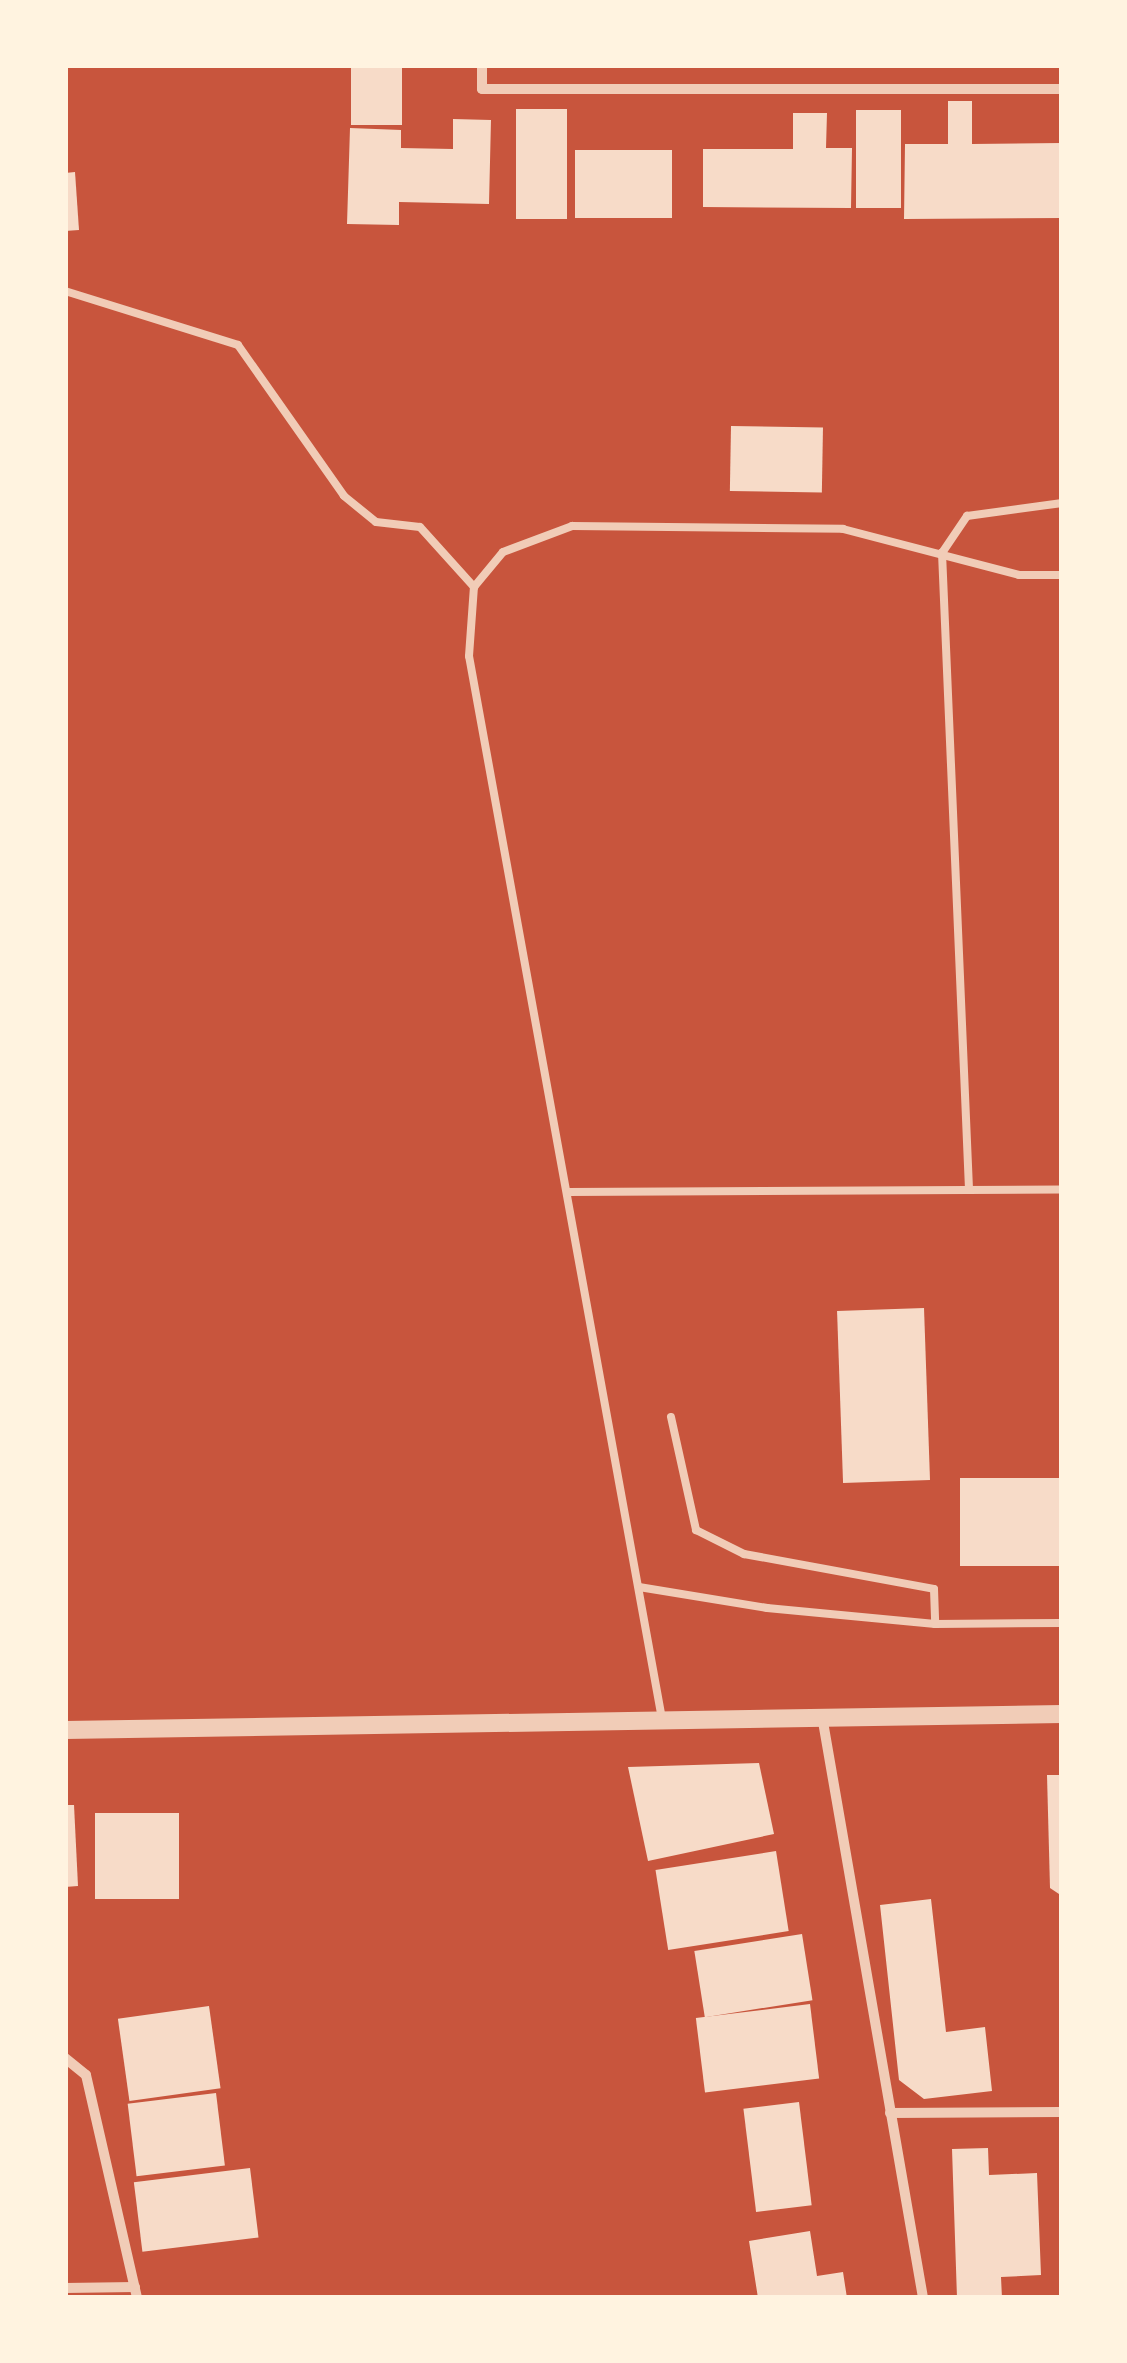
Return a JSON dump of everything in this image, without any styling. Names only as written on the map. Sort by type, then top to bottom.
[{"type":"street","points":[[482,65],[482,89],[1062,90]]},
{"type":"street","points":[[65,1730],[1062,1714]]},
{"type":"street","points":[[822,1716],[923,2298]]},
{"type":"street","points":[[65,2288],[136,2293],[86,2075],[68,2058]]},
{"type":"street","points":[[890,2113],[1062,2112]]},
{"type":"lane","points":[[65,291],[238,344],[344,496],[376,522],[420,527],[474,588]]},
{"type":"lane","points":[[969,1189],[942,553],[968,516],[1062,502]]},
{"type":"lane","points":[[662,1719],[469,656],[474,588],[503,552],[572,526],[843,530],[1019,576],[1062,575]]},
{"type":"lane","points":[[567,1192],[1062,1189]]},
{"type":"lane","points":[[672,1418],[696,1530],[744,1554],[934,1589],[935,1624]]},
{"type":"lane","points":[[639,1587],[767,1608],[935,1624],[1062,1622]]},
{"type":"building","points":[[351,65],[402,65],[402,125],[351,125]]},
{"type":"building","points":[[948,101],[972,101],[972,144],[1062,143],[1062,218],[904,219],[905,144],[948,144]]},
{"type":"building","points":[[516,109],[567,109],[567,219],[516,219]]},
{"type":"building","points":[[856,110],[901,110],[901,208],[856,208]]},
{"type":"building","points":[[793,113],[827,113],[826,148],[852,148],[851,208],[703,207],[703,149],[793,149]]},
{"type":"building","points":[[453,119],[491,120],[489,204],[399,202],[399,225],[347,224],[350,128],[401,130],[401,148],[453,149]]},
{"type":"building","points":[[575,150],[672,150],[672,218],[575,218]]},
{"type":"building","points":[[75,172],[79,230],[65,231],[65,173]]},
{"type":"building","points":[[731,426],[823,428],[822,493],[730,491]]},
{"type":"building","points":[[924,1308],[930,1480],[843,1483],[837,1311]]},
{"type":"building","points":[[960,1478],[1062,1478],[1062,1566],[960,1566]]},
{"type":"building","points":[[759,1763],[774,1834],[648,1861],[628,1767]]},
{"type":"building","points":[[1047,1775],[1062,1775],[1062,1896],[1050,1888]]},
{"type":"building","points":[[65,1805],[74,1805],[78,1886],[65,1887]]},
{"type":"building","points":[[95,1813],[179,1813],[179,1899],[95,1899]]},
{"type":"building","points":[[776,1851],[789,1931],[668,1950],[656,1870]]},
{"type":"building","points":[[931,1899],[946,2032],[985,2027],[992,2091],[924,2099],[899,2080],[880,1905]]},
{"type":"building","points":[[802,1934],[812,2000],[705,2017],[694,1951]]},
{"type":"building","points":[[810,2004],[819,2078],[705,2092],[696,2018]]},
{"type":"building","points":[[209,2006],[221,2088],[129,2101],[118,2019]]},
{"type":"building","points":[[216,2093],[225,2165],[137,2176],[128,2104]]},
{"type":"building","points":[[799,2102],[812,2205],[756,2212],[743,2109]]},
{"type":"building","points":[[988,2148],[989,2175],[1037,2173],[1041,2275],[1001,2277],[1002,2298],[957,2298],[952,2149]]},
{"type":"building","points":[[250,2168],[259,2237],[142,2252],[134,2182]]},
{"type":"building","points":[[810,2231],[817,2276],[843,2272],[847,2298],[758,2298],[749,2241]]}]
